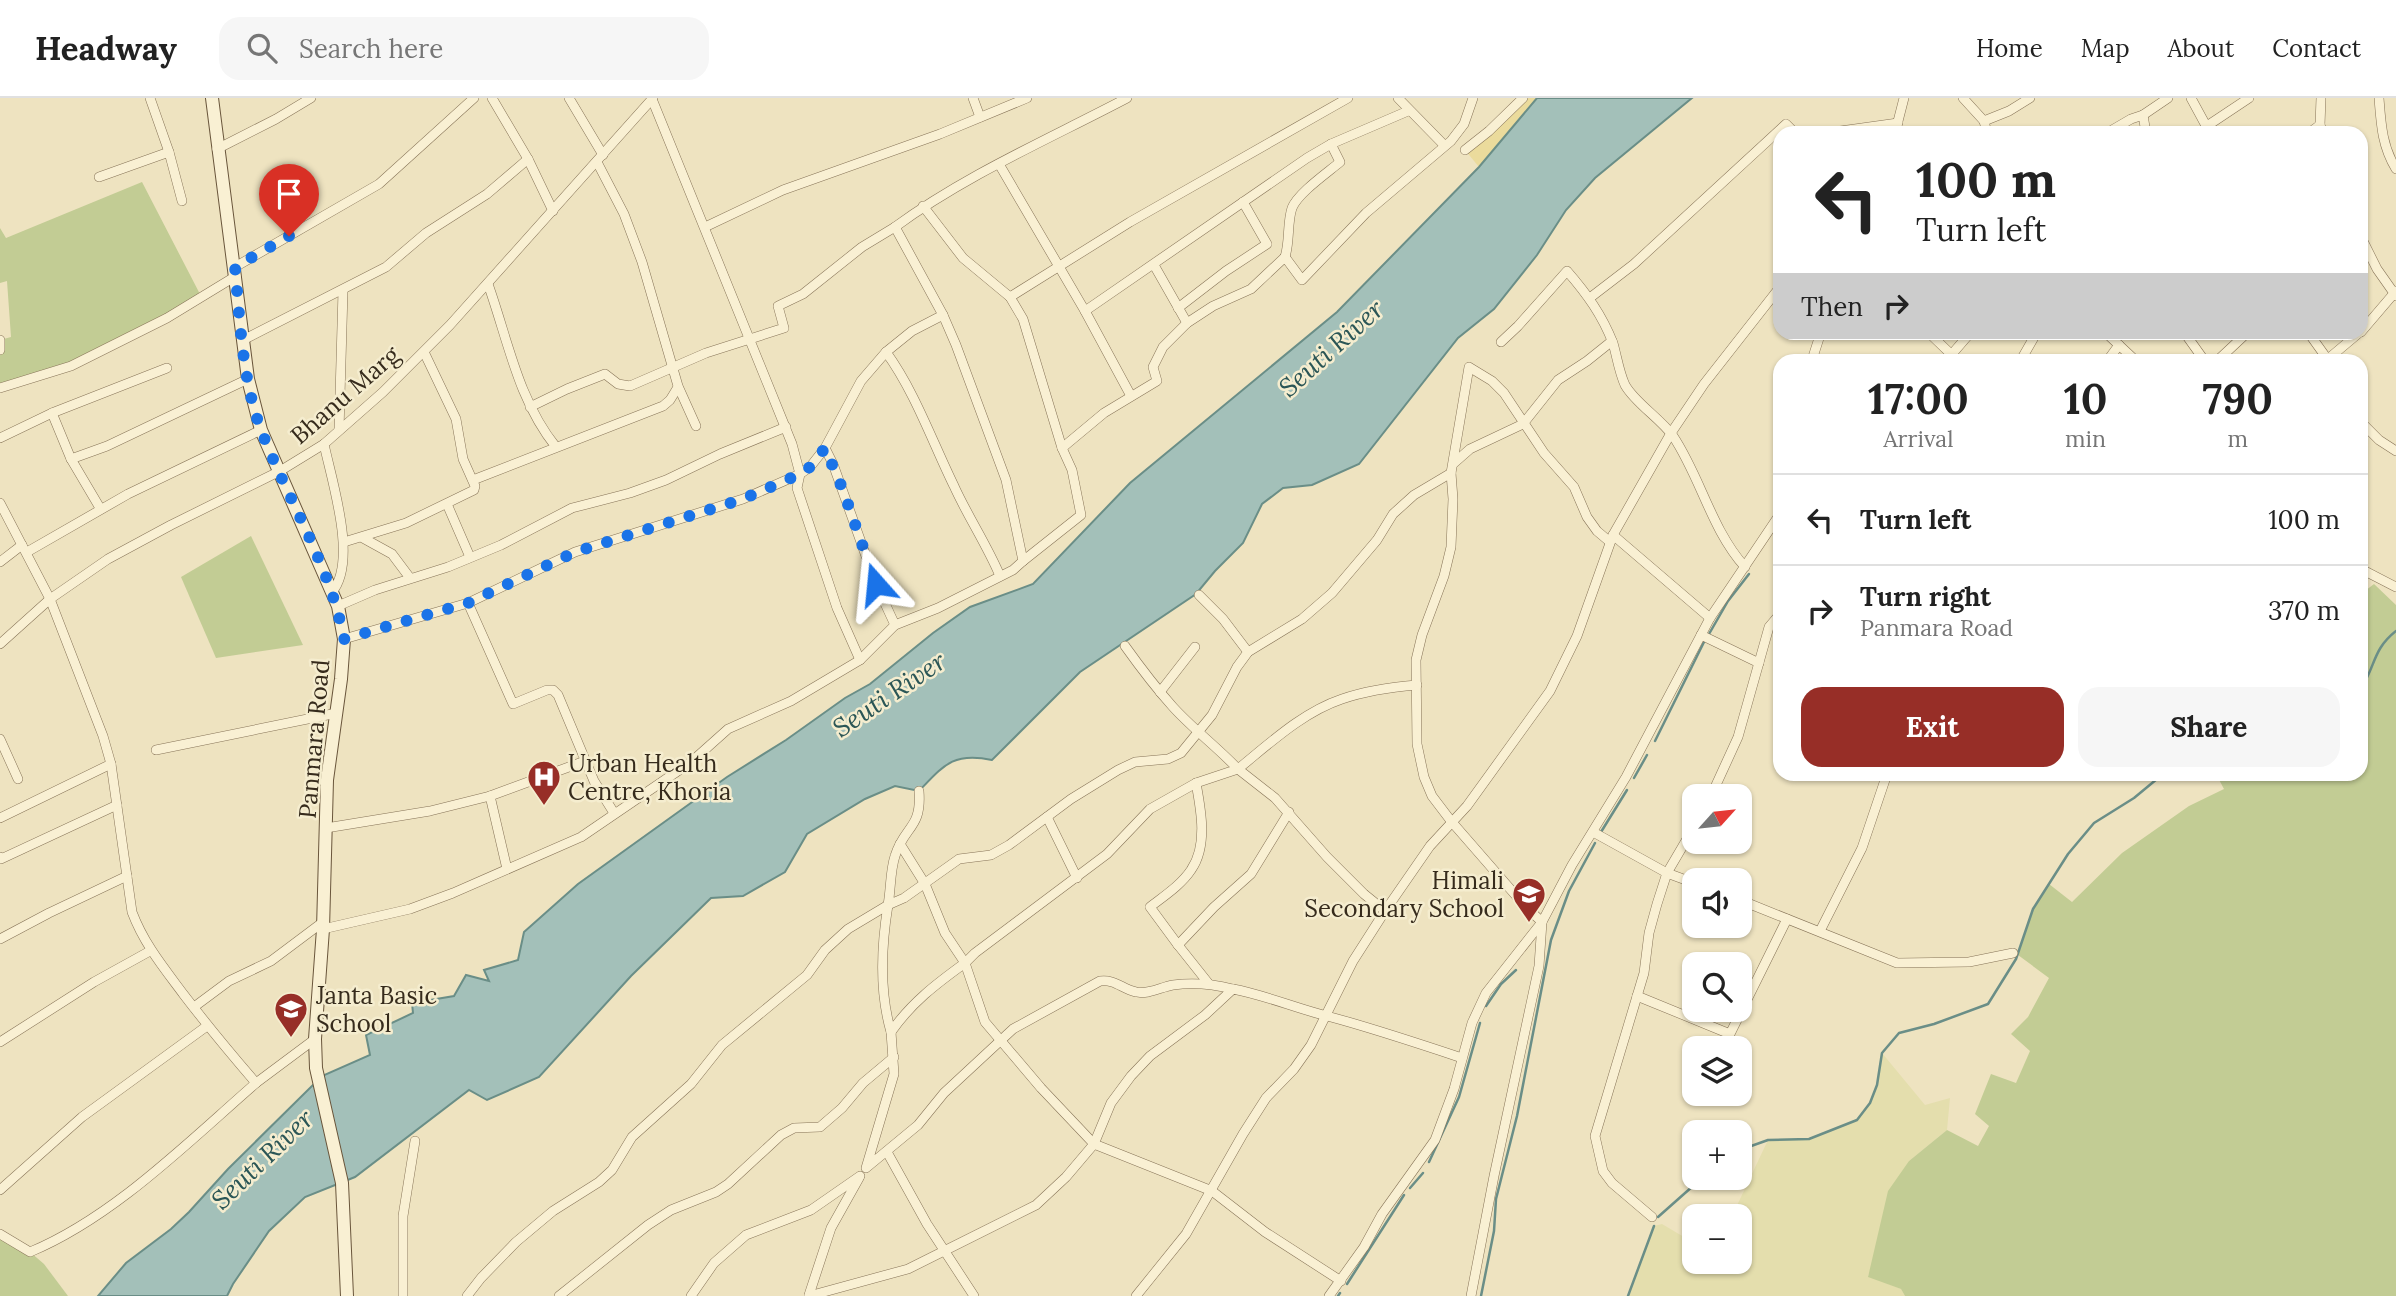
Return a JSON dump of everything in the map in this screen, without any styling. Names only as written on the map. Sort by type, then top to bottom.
[{"type":"street","points":[[150,98],[169,152],[182,201]]},
{"type":"street","name":"Panmara Road","points":[[212,98],[248,379],[261,430],[338,606],[344,639],[327,780],[323,926],[315,1039],[316,1068],[342,1183],[348,1296]]},
{"type":"street","points":[[217,149],[311,98]]},
{"type":"street","points":[[0,388],[71,366],[167,318],[235,271],[379,184],[474,98]]},
{"type":"street","points":[[492,98],[553,211]]},
{"type":"street","points":[[569,98],[624,214],[642,262],[678,387],[696,426]]},
{"type":"street","points":[[973,98],[981,117]]},
{"type":"street","points":[[705,227],[783,190],[1027,98]]},
{"type":"street","points":[[530,407],[605,374],[618,384],[630,386],[748,338],[784,328],[778,306],[803,294],[862,247],[923,206],[1127,98]]},
{"type":"street","points":[[1010,297],[1130,222],[1348,98]]},
{"type":"street","points":[[1398,98],[1444,145]]},
{"type":"street","points":[[1285,257],[1302,280],[1366,213],[1451,141],[1464,124],[1473,98]]},
{"type":"street","points":[[1465,150],[1523,98]]},
{"type":"street","points":[[1897,126],[1903,98]]},
{"type":"street","points":[[1963,98],[1984,121],[1985,126]]},
{"type":"street","points":[[1984,121],[2009,111],[2030,98]]},
{"type":"street","points":[[2118,126],[2131,118],[2143,115],[2168,98]]},
{"type":"street","points":[[2190,98],[2206,126]]},
{"type":"street","points":[[2213,126],[2249,98]]},
{"type":"street","points":[[2321,98],[2322,126]]},
{"type":"street","points":[[2379,98],[2380,131],[2389,158],[2396,169]]},
{"type":"street","points":[[653,99],[786,427],[800,474],[797,488],[807,522],[837,608],[860,660]]},
{"type":"street","name":"Bhanu Marg","points":[[0,644],[50,599],[118,554],[280,471],[324,444],[424,352],[488,285],[653,99]]},
{"type":"street","points":[[1085,311],[1307,158],[1408,111]]},
{"type":"street","points":[[2143,115],[2145,126]]},
{"type":"street","points":[[1591,298],[1634,264],[1773,136]]},
{"type":"street","points":[[1062,448],[1080,431],[1157,381],[1153,367],[1163,347],[1187,323],[1213,306],[1251,289],[1285,257],[1292,209],[1296,200],[1340,162],[1331,145]]},
{"type":"street","points":[[99,177],[169,152]]},
{"type":"street","points":[[243,340],[386,267],[426,233],[487,194],[527,159]]},
{"type":"street","points":[[999,164],[1131,396]]},
{"type":"street","points":[[1178,308],[1266,244],[1243,202]]},
{"type":"street","points":[[194,1007],[229,981],[271,961],[323,926],[410,909],[582,836],[691,762],[710,742],[728,729],[791,701],[860,660],[895,625],[938,608],[1000,576],[1081,515],[1072,470],[1062,448],[1023,319],[1010,297],[963,258],[923,206]]},
{"type":"street","points":[[895,227],[943,315],[1006,480],[1023,561]]},
{"type":"street","points":[[2368,251],[2377,269],[2395,293],[2368,323]]},
{"type":"street","points":[[1154,265],[1187,323]]},
{"type":"street","points":[[1501,342],[1518,327],[1567,271],[1591,298],[1612,341],[1629,390],[1671,433],[1719,532],[1745,567]]},
{"type":"street","points":[[488,285],[530,407],[543,431],[556,447]]},
{"type":"street","points":[[340,430],[343,291]]},
{"type":"street","points":[[1136,1296],[1186,1234],[1266,1098],[1294,1069],[1311,1045],[1353,961],[1385,911],[1430,846],[1467,806],[1550,691],[1577,636],[1612,539],[1671,433],[1704,384],[1773,296]]},
{"type":"street","points":[[344,639],[468,603],[575,552],[743,499],[800,474],[810,467],[825,448],[861,381],[886,352],[912,331],[943,315]]},
{"type":"street","points":[[0,340],[0,350]]},
{"type":"street","points":[[1936,340],[1951,354]]},
{"type":"street","points":[[2114,340],[2129,354]]},
{"type":"street","points":[[2224,354],[2239,340]]},
{"type":"street","points":[[2346,340],[2348,344]]},
{"type":"street","points":[[2336,354],[2352,340]]},
{"type":"street","points":[[467,1296],[516,1242],[553,1211],[599,1182],[612,1170],[632,1137],[691,1084],[722,1045],[807,975],[825,950],[848,929],[925,884],[959,859],[992,855],[1009,845],[1071,799],[1118,770],[1135,762],[1168,759],[1181,753],[1199,733],[1248,652],[1302,619],[1332,593],[1377,540],[1393,514],[1413,495],[1452,469],[1470,449],[1522,424],[1558,380],[1612,341]]},
{"type":"street","points":[[2112,354],[2119,345]]},
{"type":"street","points":[[344,542],[406,523],[472,493],[475,486],[463,458],[456,419],[424,352]]},
{"type":"street","points":[[886,352],[896,365],[1000,576]]},
{"type":"street","points":[[1471,1296],[1539,966],[1542,922],[1451,821],[1432,796],[1424,777],[1417,744],[1416,660],[1451,547],[1452,469],[1469,367],[1504,393],[1522,424],[1574,488],[1597,531],[1612,539],[1710,618]]},
{"type":"street","points":[[0,438],[52,413],[167,368]]},
{"type":"street","points":[[71,458],[107,446],[248,379]]},
{"type":"street","points":[[473,480],[663,406],[678,387]]},
{"type":"street","points":[[52,413],[71,458],[100,508]]},
{"type":"street","points":[[338,606],[501,545],[572,508],[630,493],[666,480],[786,427]]},
{"type":"street","points":[[2368,428],[2396,452]]},
{"type":"street","points":[[0,562],[100,508],[261,430]]},
{"type":"street","points":[[324,444],[344,542],[344,562],[337,586],[332,592]]},
{"type":"street","points":[[825,448],[848,503],[876,584],[895,625]]},
{"type":"street","points":[[0,503],[50,599],[91,703],[111,764],[132,912],[141,934],[150,951],[256,1083]]},
{"type":"street","points":[[447,504],[470,557]]},
{"type":"street","points":[[1329,1296],[1364,1247],[1382,1214],[1435,1140],[1451,1098],[1472,1023],[1486,993],[1542,922],[1572,865],[1626,777],[1710,618],[1773,525]]},
{"type":"street","points":[[363,538],[392,554],[410,578]]},
{"type":"street","points":[[2368,573],[2396,587]]},
{"type":"street","points":[[1199,595],[1223,619],[1248,652]]},
{"type":"street","points":[[468,603],[482,630],[510,701],[516,704],[547,690],[553,690],[558,695],[594,781],[614,813]]},
{"type":"street","points":[[1716,784],[1738,737],[1769,627],[1773,622]]},
{"type":"street","points":[[1701,635],[1759,663]]},
{"type":"street","points":[[1125,646],[1160,692],[1199,733],[1214,743],[1238,769],[1289,812],[1327,857],[1385,911]]},
{"type":"street","points":[[1160,692],[1195,647]]},
{"type":"street","points":[[891,1032],[905,1011],[928,990],[1107,854],[1150,809],[1196,783],[1238,769],[1290,727],[1319,709],[1343,698],[1417,685]]},
{"type":"street","points":[[156,751],[337,713]]},
{"type":"street","points":[[0,739],[18,779]]},
{"type":"street","points":[[326,828],[430,811],[490,796],[585,761]]},
{"type":"street","points":[[0,818],[111,764]]},
{"type":"street","points":[[1820,931],[1862,848],[1885,781]]},
{"type":"street","points":[[1196,783],[1202,817],[1193,869],[1150,907],[1209,984]]},
{"type":"street","points":[[809,1295],[831,1228],[863,1172],[894,1074],[891,1032],[883,996],[884,933],[894,859],[900,844],[916,823],[920,806],[919,791]]},
{"type":"street","points":[[490,796],[507,869]]},
{"type":"street","points":[[0,857],[1,859],[117,805]]},
{"type":"street","points":[[1178,945],[1214,907],[1251,874],[1289,812]]},
{"type":"street","points":[[1047,817],[1077,878]]},
{"type":"street","points":[[1593,832],[1682,879]]},
{"type":"street","points":[[900,844],[925,884],[945,933],[965,963],[985,1022],[1094,1144],[1212,1191],[1265,1232],[1341,1281]]},
{"type":"street","points":[[1653,1217],[1612,1183],[1603,1171],[1595,1136],[1644,973],[1649,933],[1667,873],[1682,847]]},
{"type":"street","points":[[0,939],[127,876]]},
{"type":"street","points":[[1752,905],[1897,963],[1969,962],[2013,953]]},
{"type":"street","points":[[1637,996],[1730,1034],[1787,919]]},
{"type":"street","points":[[0,1042],[94,982],[150,951]]},
{"type":"street","points":[[691,1296],[714,1263],[746,1235],[811,1210],[863,1172],[918,1125],[944,1093],[999,1040],[1024,1022],[1100,981],[1109,980],[1135,992],[1172,985],[1209,984],[1257,994],[1351,1021],[1462,1058]]},
{"type":"street","points":[[809,1295],[908,1269],[1036,1205],[1066,1177],[1094,1144],[1111,1103],[1131,1076],[1150,1056],[1205,1015],[1233,989]]},
{"type":"street","points":[[0,1190],[82,1117],[208,1026]]},
{"type":"street","points":[[0,1234],[30,1252],[50,1244],[135,1186],[256,1083],[315,1039]]},
{"type":"street","points":[[559,1296],[648,1225],[671,1210],[716,1192],[728,1184],[781,1135],[794,1128],[820,1127],[842,1108],[863,1083],[894,1057]]},
{"type":"street","points":[[403,1296],[403,1216],[415,1141]]},
{"type":"street","points":[[887,1152],[974,1296]]},
{"type":"shaded area","points":[[1882,1053],[1925,1105],[1950,1098],[1947,1130],[1909,1161],[1868,1276],[1901,1289],[1905,1296],[1629,1296],[1654,1226],[1662,1224],[1682,1236],[1682,1274],[1752,1274],[1752,1204],[1738,1204],[1744,1190],[1752,1190],[1752,1174],[1768,1140],[1809,1139],[1857,1120],[1870,1103],[1877,1085]]},
{"type":"green space","points":[[142,182],[202,298],[71,366],[0,388],[0,340],[11,337],[7,281],[0,283],[0,228],[6,238]]},
{"type":"green space","points":[[251,536],[303,645],[216,658],[181,577]]},
{"type":"green space","points":[[2374,584],[2396,605],[2396,1296],[1905,1296],[1901,1289],[1868,1277],[1888,1191],[1909,1161],[1947,1130],[1978,1146],[1989,1126],[1975,1114],[1991,1074],[2016,1083],[2030,1051],[2011,1034],[2028,1017],[2049,978],[2018,955],[2033,909],[2049,884],[2072,902],[2122,853],[2189,806],[2224,789],[2220,781],[2368,781],[2368,589]]},
{"type":"green space","points":[[0,1234],[44,1264],[68,1296],[0,1296]]},
{"type":"sand","points":[[1523,98],[1537,98],[1479,167],[1465,150]]},
{"type":"water","name":"Seuti River","points":[[1537,98],[1692,98],[1595,178],[1566,210],[1537,255],[1494,309],[1458,338],[1359,464],[1312,485],[1283,488],[1262,504],[1243,543],[1196,594],[1080,672],[992,760],[958,759],[935,774],[919,791],[895,786],[865,799],[807,834],[785,872],[743,896],[711,898],[631,976],[539,1077],[487,1100],[469,1090],[355,1177],[305,1197],[269,1231],[227,1296],[98,1296],[126,1263],[189,1212],[228,1169],[322,1076],[370,1055],[366,1035],[413,1013],[412,1003],[454,996],[466,975],[489,981],[484,970],[518,960],[524,932],[578,884],[727,777],[870,684],[970,607],[1033,584],[1130,483],[1337,312],[1479,167]]},
{"type":"waterway","points":[[1709,634],[1728,601],[1749,574]]},
{"type":"waterway","points":[[2368,674],[2378,652],[2396,631]]},
{"type":"waterway","points":[[1655,741],[1704,642]]},
{"type":"waterway","points":[[1634,778],[1647,755]]},
{"type":"waterway","points":[[1752,1146],[1768,1140],[1809,1139],[1857,1120],[1870,1103],[1877,1085],[1882,1053],[1899,1033],[1934,1024],[1988,1004],[2016,959],[2033,909],[2068,854],[2094,823],[2134,798],[2155,781]]},
{"type":"waterway","points":[[1601,832],[1627,790]]},
{"type":"waterway","points":[[1481,1296],[1494,1231],[1496,1199],[1517,1116],[1551,940],[1569,891],[1595,843]]},
{"type":"waterway","points":[[1486,1006],[1501,984],[1516,970]]},
{"type":"waterway","points":[[1429,1162],[1459,1097],[1480,1023]]},
{"type":"waterway","points":[[1410,1188],[1423,1173]]},
{"type":"waterway","points":[[1658,1217],[1688,1190]]},
{"type":"waterway","points":[[1347,1284],[1404,1195]]},
{"type":"waterway","points":[[1628,1296],[1654,1226]]},
{"type":"place","name":"Urban Health Centre, Khoria","points":[[544,807]]},
{"type":"place","name":"Himali Secondary School","points":[[1529,924]]},
{"type":"place","name":"Janta Basic School","points":[[291,1039]]},
{"type":"route","points":[[289,236],[235,267],[245,360],[261,430],[338,606],[344,639],[468,603],[575,552],[743,499],[800,474],[810,467],[825,448],[863,542],[876,584]]}]
